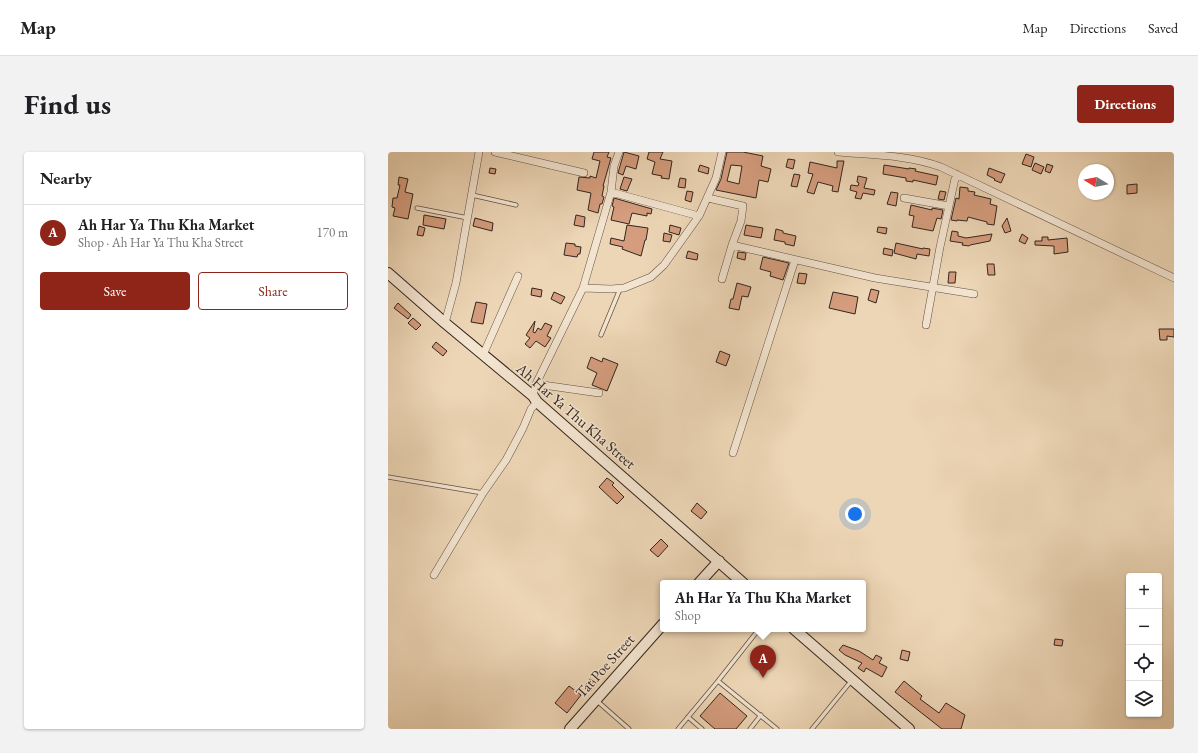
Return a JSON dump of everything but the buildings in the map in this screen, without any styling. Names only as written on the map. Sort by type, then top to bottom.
[{"type":"street","points":[[445,323],[456,283],[479,152]]},
{"type":"street","points":[[496,152],[584,173]]},
{"type":"street","points":[[434,575],[483,493],[506,460],[523,428],[535,399],[536,384],[583,288],[611,192],[614,166],[619,152]]},
{"type":"street","points":[[583,288],[620,288],[651,277],[664,265],[698,216],[708,198],[716,178],[722,152]]},
{"type":"street","points":[[838,152],[914,159],[929,162],[1174,278]]},
{"type":"street","points":[[926,325],[956,174]]},
{"type":"street","points":[[611,192],[698,216]]},
{"type":"street","points":[[708,198],[743,206],[741,221],[722,279]]},
{"type":"street","points":[[904,198],[949,206]]},
{"type":"street","points":[[732,245],[875,278],[974,294]]},
{"type":"street","points":[[733,453],[795,260]]},
{"type":"street","name":"Ah Har Ya Thu Kha Street","points":[[388,273],[535,399],[740,580]]},
{"type":"street","points":[[483,355],[518,276]]},
{"type":"street","points":[[536,384],[599,393]]},
{"type":"street","points":[[702,580],[719,561]]},
{"type":"street","name":"Tat Poe Street","points":[[570,729],[660,627]]},
{"type":"street","points":[[797,632],[909,729]]},
{"type":"lane","points":[[472,195],[516,205]]},
{"type":"lane","points":[[417,208],[468,218]]},
{"type":"lane","points":[[601,335],[620,288]]},
{"type":"lane","points":[[388,477],[483,493]]},
{"type":"lane","points":[[678,729],[718,681],[756,632]]},
{"type":"lane","points":[[812,729],[852,680]]},
{"type":"lane","points":[[718,681],[777,729]]},
{"type":"lane","points":[[596,700],[629,729]]},
{"type":"lane","points":[[750,729],[761,716]]},
{"type":"lane","points":[[688,717],[702,729]]},
{"type":"place","name":"Ah Har Ya Thu Kha Market","points":[[763,678]]}]
